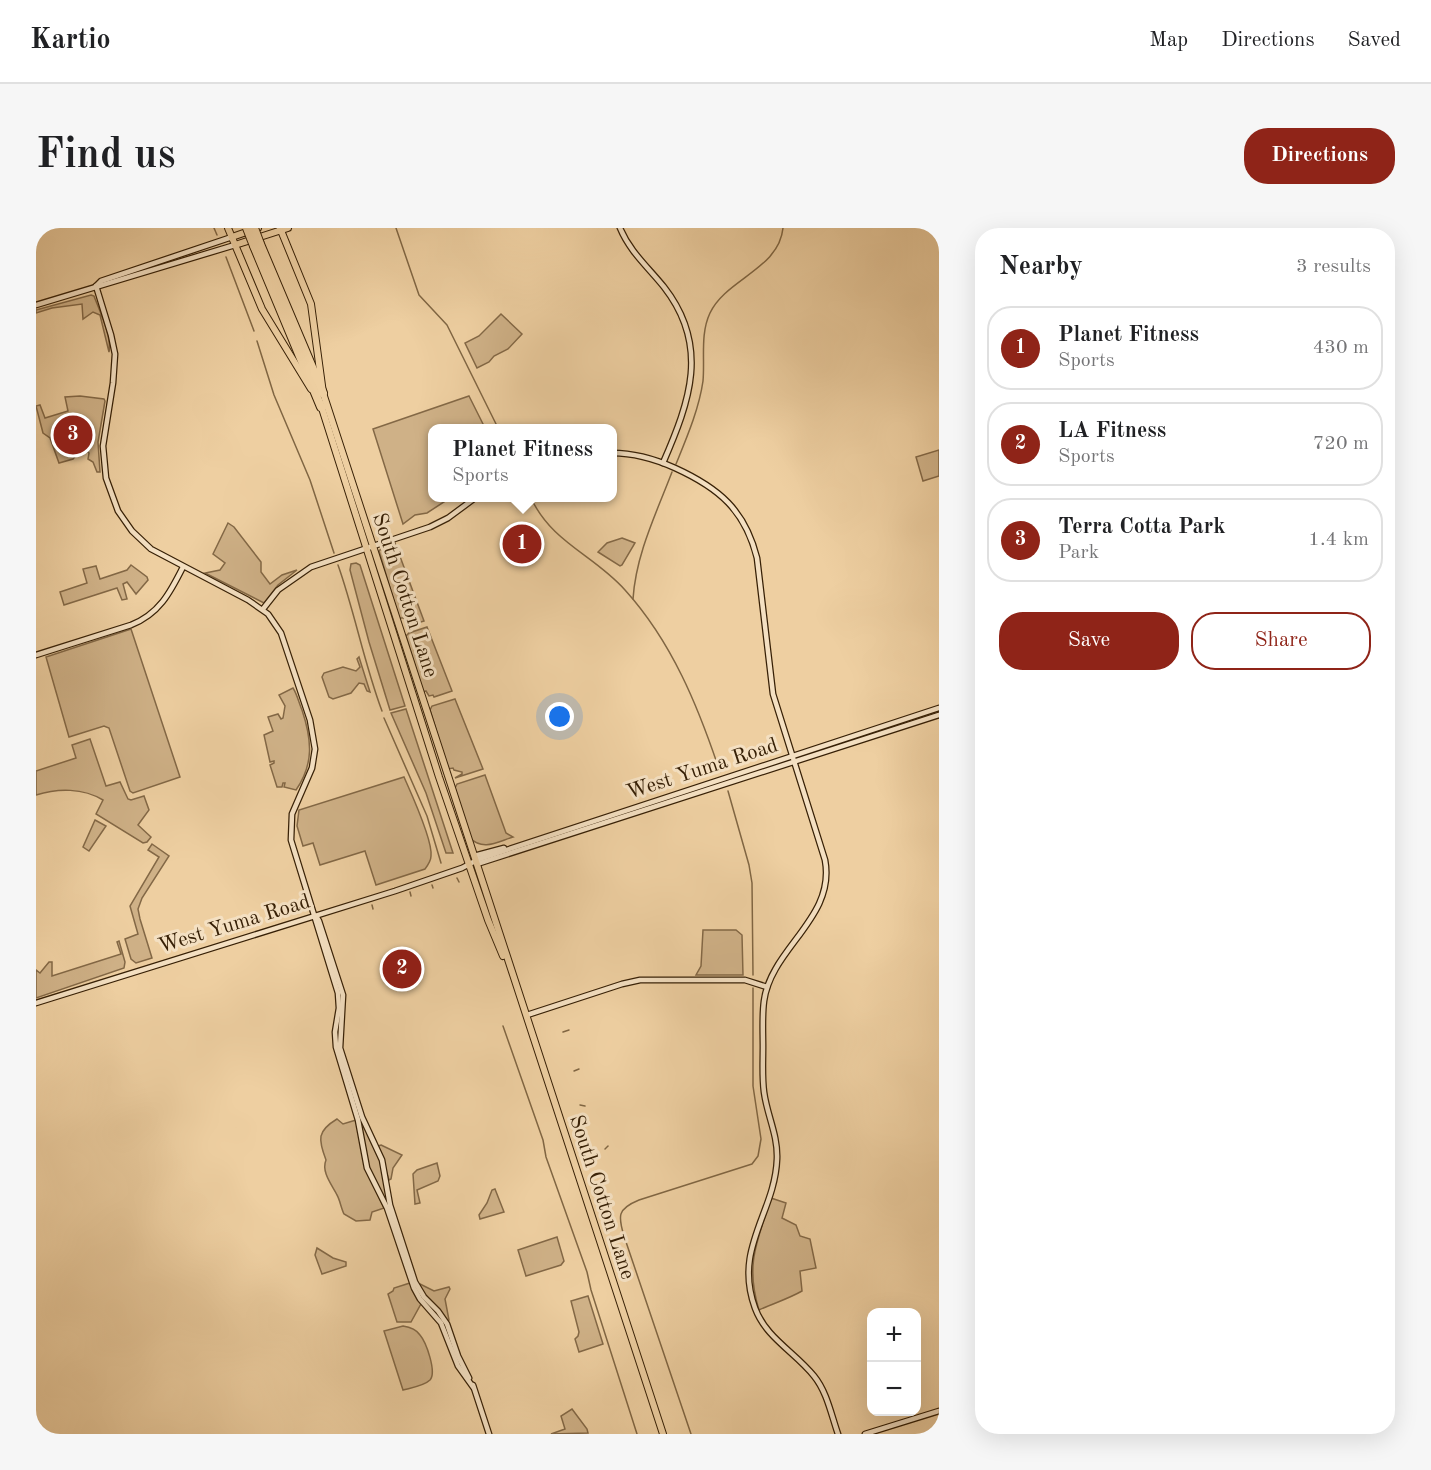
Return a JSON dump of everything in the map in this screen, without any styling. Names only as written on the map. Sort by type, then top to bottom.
[{"type":"highway","points":[[246,228],[257,245],[323,393]]},
{"type":"highway","points":[[254,228],[257,245],[321,407]]},
{"type":"main road","name":"South Cotton Lane","points":[[228,228],[262,309],[321,407],[469,865],[488,920],[511,970]]},
{"type":"main road","points":[[232,237],[258,228]]},
{"type":"main road","points":[[235,245],[288,228]]},
{"type":"main road","name":"South Cotton Lane","points":[[280,229],[307,291],[312,309],[323,393],[663,1434]]},
{"type":"main road","points":[[381,598],[397,631],[401,633]]},
{"type":"main road","points":[[417,707],[424,704]]},
{"type":"main road","points":[[427,740],[434,751],[445,782],[450,785]]},
{"type":"main road","points":[[488,920],[492,922],[502,942]]},
{"type":"street","points":[[620,228],[634,254],[673,300],[682,316],[691,345],[692,365],[688,397],[663,463]]},
{"type":"street","points":[[96,286],[101,281],[232,237]]},
{"type":"street","points":[[36,305],[235,245]]},
{"type":"street","points":[[96,286],[115,354],[113,383],[103,438],[104,465],[110,494],[118,511],[132,531],[146,545],[263,609],[273,619],[281,633],[315,739],[313,763],[295,804],[290,832],[338,993],[336,1047],[359,1122],[367,1168],[388,1210],[416,1291],[443,1327],[458,1366],[473,1387]]},
{"type":"street","points":[[617,453],[636,455],[663,463],[701,481],[724,497],[739,515],[750,535],[757,558],[772,694],[825,860],[826,888],[819,906],[781,961],[767,987],[763,1008],[763,1085],[777,1144],[777,1159],[776,1173],[752,1244],[748,1269],[749,1287],[760,1320],[772,1336],[806,1368],[820,1386],[838,1434]]},
{"type":"street","points":[[263,609],[279,590],[296,576],[323,562],[437,524],[470,502]]},
{"type":"street","points":[[36,655],[134,624],[146,618],[162,605],[183,567]]},
{"type":"street","name":"West Yuma Road","points":[[36,1003],[469,865],[475,859],[939,708]]},
{"type":"street","name":"West Yuma Road","points":[[475,859],[480,863],[939,715]]},
{"type":"street","points":[[684,797],[714,782]]},
{"type":"street","points":[[532,846],[577,830],[579,826]]},
{"type":"street","points":[[315,915],[342,991],[340,1048],[362,1117],[382,1160],[390,1205],[414,1282],[424,1298],[438,1311],[447,1324],[458,1356],[473,1387],[489,1434]]},
{"type":"street","points":[[527,1015],[634,981],[750,981],[767,987]]},
{"type":"street","points":[[865,1434],[939,1411]]},
{"type":"shaded area","points":[[94,296],[105,324],[109,339],[109,352],[100,315],[93,312],[83,319],[82,304],[52,308],[36,313],[36,310]]},
{"type":"shaded area","points":[[501,314],[522,334],[508,349],[477,368],[465,343],[479,336]]},
{"type":"shaded area","points":[[80,396],[105,401],[98,442],[100,472],[97,472],[93,462],[88,459],[89,453],[86,450],[80,450],[73,459],[59,463],[50,438],[43,433],[36,406],[40,405],[45,418],[68,411],[65,397]]},
{"type":"shaded area","points":[[469,396],[483,424],[428,424],[428,502],[444,502],[427,513],[415,515],[403,524],[373,429]]},
{"type":"shaded area","points":[[939,450],[939,476],[923,481],[916,457]]},
{"type":"shaded area","points":[[228,523],[234,527],[261,562],[261,572],[270,584],[282,575],[297,570],[278,585],[264,603],[205,573],[220,570],[225,563],[213,554]]},
{"type":"shaded area","points":[[622,538],[635,543],[620,566],[598,552],[607,543]]},
{"type":"shaded area","points":[[395,543],[424,621],[407,626],[404,618],[399,618],[379,551],[384,546]]},
{"type":"shaded area","points":[[351,564],[360,565],[405,706],[390,710],[350,570]]},
{"type":"shaded area","points":[[131,565],[148,580],[136,594],[127,582],[123,584],[127,599],[122,600],[117,588],[64,605],[60,592],[87,583],[83,569],[96,566],[100,579],[127,570]]},
{"type":"shaded area","points":[[427,627],[452,691],[434,697],[429,696],[426,691],[423,692],[406,636]]},
{"type":"shaded area","points":[[131,629],[180,777],[133,793],[130,791],[109,728],[104,726],[69,737],[46,657]]},
{"type":"shaded area","points":[[359,657],[370,692],[364,684],[359,683],[351,693],[333,699],[329,697],[322,677],[324,673],[343,667],[356,671],[360,667],[357,659]]},
{"type":"shaded area","points":[[293,688],[308,732],[310,751],[306,771],[296,790],[284,787],[285,783],[282,787],[277,787],[270,765],[274,761],[270,762],[264,735],[273,731],[268,717],[278,714],[281,719],[283,718],[285,706],[279,695]]},
{"type":"shaded area","points":[[455,699],[483,769],[455,778],[462,772],[453,768],[448,769],[430,710],[432,706]]},
{"type":"shaded area","points":[[406,709],[453,853],[446,853],[426,793],[391,713]]},
{"type":"shaded area","points":[[90,739],[106,786],[120,782],[128,799],[144,796],[149,810],[138,825],[151,837],[147,842],[143,843],[96,814],[103,800],[95,796],[70,790],[36,795],[36,771],[76,758],[72,745]]},
{"type":"shaded area","points":[[485,775],[506,833],[513,837],[485,845],[470,838],[455,788],[457,784]]},
{"type":"shaded area","points":[[404,777],[429,839],[431,858],[425,869],[376,885],[365,851],[320,865],[313,843],[303,846],[297,826],[299,810]]},
{"type":"shaded area","points":[[95,820],[106,826],[89,851],[83,847]]},
{"type":"shaded area","points":[[152,844],[169,856],[142,898],[138,909],[152,958],[136,963],[131,959],[125,939],[138,934],[130,906],[159,857],[148,850]]},
{"type":"shaded area","points":[[703,930],[736,930],[742,935],[743,975],[696,975],[701,966]]},
{"type":"shaded area","points":[[119,941],[125,962],[124,968],[36,998],[36,970],[40,973],[49,962],[52,962],[52,976],[121,954],[117,942]]},
{"type":"shaded area","points":[[348,1083],[378,1151],[401,1243],[368,1167]]},
{"type":"shaded area","points":[[337,1119],[343,1124],[356,1120],[365,1167],[384,1208],[372,1212],[370,1220],[356,1221],[344,1214],[326,1174],[326,1160],[321,1136],[330,1123]]},
{"type":"shaded area","points":[[381,1145],[402,1155],[393,1168],[389,1180],[378,1146]]},
{"type":"shaded area","points":[[437,1163],[440,1176],[438,1181],[417,1190],[420,1203],[415,1204],[413,1174],[417,1170]]},
{"type":"shaded area","points":[[495,1189],[504,1212],[480,1219],[479,1215],[492,1190]]},
{"type":"shaded area","points":[[771,1198],[786,1203],[782,1218],[796,1225],[800,1236],[810,1239],[816,1268],[800,1271],[802,1291],[759,1310],[753,1280],[754,1254]]},
{"type":"shaded area","points":[[557,1237],[564,1261],[561,1265],[526,1276],[518,1250]]},
{"type":"shaded area","points":[[317,1248],[333,1258],[346,1262],[346,1266],[322,1274],[315,1255]]},
{"type":"shaded area","points":[[410,1283],[422,1302],[411,1322],[397,1322],[388,1294],[394,1288]]},
{"type":"shaded area","points":[[420,1284],[434,1291],[449,1287],[445,1299],[449,1320],[447,1321],[418,1286]]},
{"type":"shaded area","points":[[588,1296],[603,1344],[579,1352],[575,1339],[579,1332],[571,1301]]},
{"type":"shaded area","points":[[403,1326],[415,1330],[422,1339],[430,1357],[432,1376],[430,1380],[421,1385],[403,1390],[384,1331]]},
{"type":"shaded area","points":[[572,1409],[588,1433],[551,1434],[565,1429],[561,1416]]},
{"type":"waterway","points":[[214,228],[217,235]]},
{"type":"waterway","points":[[396,228],[419,295],[447,325],[496,424]]},
{"type":"waterway","points":[[676,464],[699,402],[703,381],[705,329],[710,313],[728,291],[772,254],[783,228]]},
{"type":"waterway","points":[[226,257],[254,331]]},
{"type":"waterway","points":[[257,341],[274,395],[310,480],[334,553]]},
{"type":"waterway","points":[[633,599],[642,550],[672,472]]},
{"type":"waterway","points":[[533,502],[550,526],[562,538],[600,567],[625,590],[657,631],[693,699],[720,772]]},
{"type":"waterway","points":[[338,565],[382,711]]},
{"type":"waterway","points":[[384,718],[427,816],[441,863]]},
{"type":"waterway","points":[[728,791],[752,883],[753,975]]},
{"type":"waterway","points":[[457,878],[459,882]]},
{"type":"waterway","points":[[410,892],[411,896]]},
{"type":"waterway","points":[[372,905],[373,909]]},
{"type":"waterway","points":[[691,1434],[624,1236],[620,1218],[623,1210],[632,1203],[752,1164],[758,1156],[761,1139],[753,1086],[753,988]]},
{"type":"waterway","points":[[503,1026],[587,1272],[637,1434]]},
{"type":"waterway","points":[[563,1032],[569,1030]]},
{"type":"waterway","points":[[574,1071],[579,1069]]},
{"type":"waterway","points":[[580,1105],[585,1106]]},
{"type":"waterway","points":[[605,1149],[608,1146]]},
{"type":"place","name":"Terra Cotta Park","points":[[73,435]]},
{"type":"place","name":"Planet Fitness","points":[[522,544]]},
{"type":"place","name":"LA Fitness","points":[[402,969]]}]
